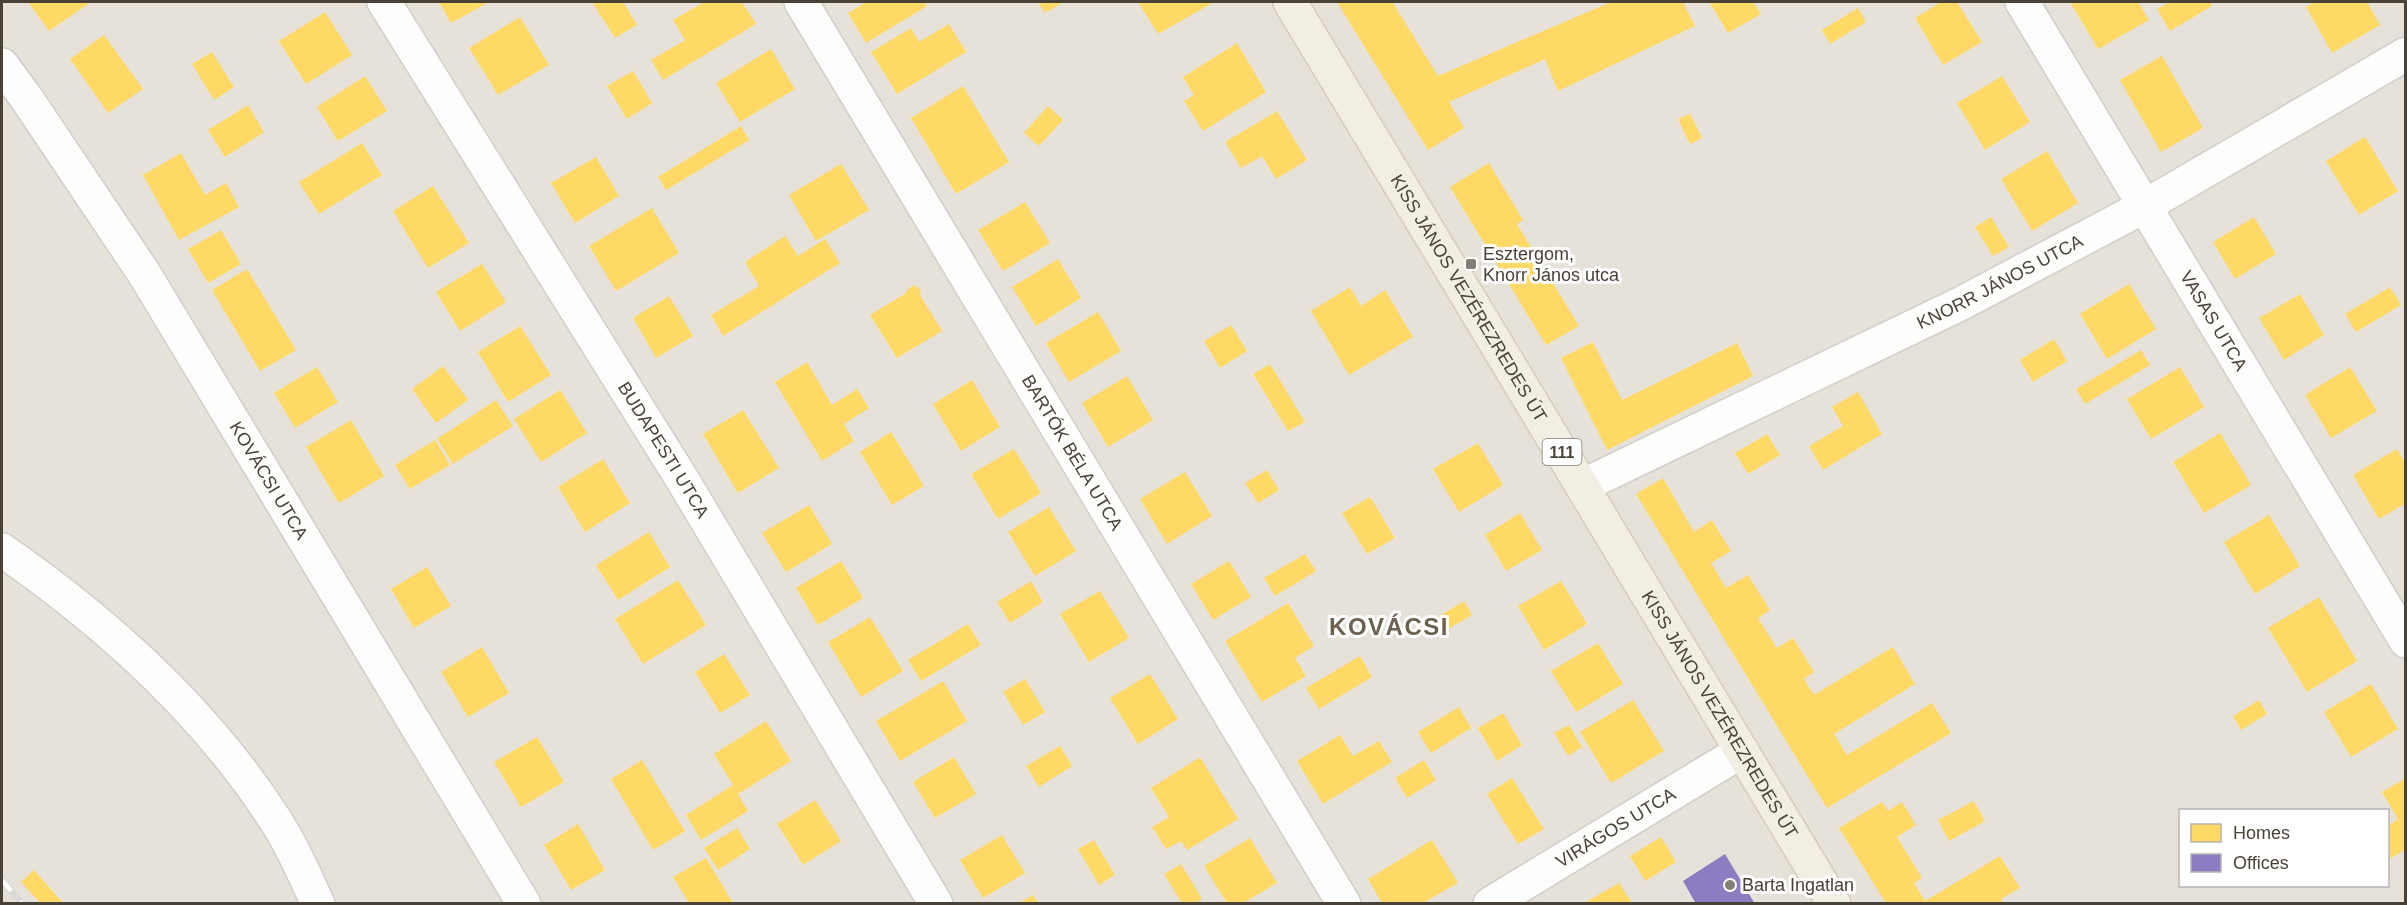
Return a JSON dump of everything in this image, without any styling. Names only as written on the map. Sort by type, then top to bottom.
[{"type":"main road","name":"KISS JÁNOS VEZÉREZREDES ÚT","points":[[1290,2],[1834,903]]},
{"type":"street","name":"BUDAPESTI UTCA","points":[[384,2],[682,479],[936,903]]},
{"type":"street","name":"BARTÓK BÉLA UTCA","points":[[801,2],[1344,903]]},
{"type":"street","name":"VASAS UTCA","points":[[2022,2],[2406,641]]},
{"type":"street","name":"KNORR JÁNOS UTCA","points":[[1582,486],[1960,304],[2145,206],[2406,54]]},
{"type":"street","name":"KOVÁCSI UTCA","points":[[2,65],[145,275],[524,903]]},
{"type":"street","points":[[2,550],[84,610],[166,684],[240,771],[273,815],[302,867],[318,903]]},
{"type":"street","name":"VIRÁGOS UTCA","points":[[1490,903],[1742,751]]},
{"type":"shaded area","points":[[2,2],[2405,2],[2405,903],[2,904]]},
{"type":"building: Homes","points":[[28,2],[91,2],[49,31]]},
{"type":"building: Homes","points":[[439,2],[489,2],[451,23]]},
{"type":"building: Homes","points":[[592,2],[623,2],[637,25],[615,38]]},
{"type":"building: Homes","points":[[704,2],[742,2],[756,24],[663,80],[651,60],[685,40],[673,20]]},
{"type":"building: Homes","points":[[866,2],[924,2],[927,6],[866,43],[848,13]]},
{"type":"building: Homes","points":[[1038,2],[1064,2],[1045,13]]},
{"type":"building: Homes","points":[[1138,2],[1214,2],[1158,34]]},
{"type":"building: Homes","points":[[1337,2],[1396,2],[1393,3],[1438,76],[1611,2],[1683,2],[1695,26],[1558,91],[1545,59],[1449,102],[1464,128],[1428,150]]},
{"type":"building: Homes","points":[[1753,2],[1761,14],[1728,33],[1710,3]]},
{"type":"building: Homes","points":[[1941,2],[1957,2],[1982,42],[1943,65],[1915,18]]},
{"type":"building: Homes","points":[[2070,2],[2138,2],[2149,20],[2098,49]]},
{"type":"building: Homes","points":[[2170,2],[2210,2],[2212,6],[2170,31],[2157,9]]},
{"type":"building: Homes","points":[[2314,2],[2367,2],[2380,25],[2332,53],[2306,7]]},
{"type":"building: Homes","points":[[1858,8],[1866,22],[1830,44],[1822,30]]},
{"type":"building: Homes","points":[[325,12],[352,55],[306,84],[279,41]]},
{"type":"building: Homes","points":[[520,17],[549,65],[498,95],[469,48]]},
{"type":"building: Homes","points":[[949,24],[966,52],[897,94],[871,52],[911,28],[919,42]]},
{"type":"building: Homes","points":[[104,35],[143,89],[108,113],[70,59]]},
{"type":"building: Homes","points":[[1237,43],[1266,92],[1203,131],[1184,101],[1194,95],[1183,77]]},
{"type":"building: Homes","points":[[771,49],[795,89],[740,122],[716,83]]},
{"type":"building: Homes","points":[[212,52],[234,87],[214,100],[192,64]]},
{"type":"building: Homes","points":[[2162,56],[2203,128],[2161,152],[2120,80]]},
{"type":"building: Homes","points":[[633,71],[652,103],[627,119],[607,86]]},
{"type":"building: Homes","points":[[365,76],[387,111],[338,141],[317,107]]},
{"type":"building: Homes","points":[[2002,76],[2030,122],[1985,150],[1957,103]]},
{"type":"building: Homes","points":[[963,86],[1009,162],[956,194],[911,118]]},
{"type":"building: Homes","points":[[248,105],[264,132],[225,157],[208,130]]},
{"type":"building: Homes","points":[[1048,106],[1063,120],[1039,146],[1024,133]]},
{"type":"building: Homes","points":[[1277,111],[1307,160],[1276,179],[1262,156],[1241,168],[1225,142]]},
{"type":"building: Homes","points":[[1690,114],[1702,138],[1690,144],[1678,119]]},
{"type":"building: Homes","points":[[741,126],[749,140],[666,190],[658,177]]},
{"type":"building: Homes","points":[[2365,137],[2398,191],[2359,215],[2326,161]]},
{"type":"building: Homes","points":[[362,143],[382,175],[319,214],[299,182]]},
{"type":"building: Homes","points":[[2047,151],[2078,203],[2032,231],[2001,179]]},
{"type":"building: Homes","points":[[181,153],[205,195],[226,183],[239,207],[179,240],[143,175]]},
{"type":"building: Homes","points":[[596,157],[619,196],[575,223],[551,183]]},
{"type":"building: Homes","points":[[1489,163],[1523,220],[1517,224],[1579,326],[1546,345],[1450,187]]},
{"type":"building: Homes","points":[[841,164],[869,210],[816,241],[789,195]]},
{"type":"building: Homes","points":[[433,186],[469,243],[428,268],[393,211]]},
{"type":"building: Homes","points":[[1025,202],[1050,243],[1003,271],[978,230]]},
{"type":"building: Homes","points":[[652,208],[679,253],[616,291],[589,246]]},
{"type":"building: Homes","points":[[1991,217],[2009,247],[1993,256],[1975,227]]},
{"type":"building: Homes","points":[[2254,217],[2276,254],[2235,279],[2213,242]]},
{"type":"building: Homes","points":[[221,230],[241,264],[208,283],[188,249]]},
{"type":"building: Homes","points":[[785,236],[798,256],[825,239],[840,263],[723,336],[711,315],[759,286],[745,262]]},
{"type":"building: Homes","points":[[1058,259],[1081,298],[1036,326],[1012,287]]},
{"type":"building: Homes","points":[[482,264],[506,302],[460,331],[436,292]]},
{"type":"building: Homes","points":[[247,269],[296,350],[260,371],[212,290]]},
{"type":"building: Homes","points":[[2129,284],[2156,329],[2107,359],[2080,314]]},
{"type":"building: Homes","points":[[914,285],[921,290],[920,295],[942,331],[897,358],[870,315],[906,293]]},
{"type":"building: Homes","points":[[1350,287],[1361,306],[1385,290],[1413,337],[1349,375],[1311,311]]},
{"type":"building: Homes","points":[[2390,287],[2401,305],[2356,332],[2345,314]]},
{"type":"building: Homes","points":[[2300,294],[2324,335],[2284,360],[2259,318]]},
{"type":"building: Homes","points":[[669,296],[693,336],[656,358],[633,318]]},
{"type":"building: Homes","points":[[1098,312],[1121,351],[1069,382],[1046,343]]},
{"type":"building: Homes","points":[[1231,325],[1247,351],[1220,368],[1204,341]]},
{"type":"building: Homes","points":[[520,326],[551,375],[508,402],[478,352]]},
{"type":"building: Homes","points":[[2054,339],[2067,361],[2033,382],[2020,360]]},
{"type":"building: Homes","points":[[1593,342],[1622,400],[1737,343],[1753,376],[1607,450],[1561,358]]},
{"type":"building: Homes","points":[[2141,350],[2150,365],[2085,404],[2076,389]]},
{"type":"building: Homes","points":[[807,362],[832,405],[857,389],[869,408],[844,424],[854,441],[822,461],[775,382]]},
{"type":"building: Homes","points":[[1270,364],[1305,422],[1288,431],[1253,374]]},
{"type":"building: Homes","points":[[443,366],[468,400],[436,423],[412,389]]},
{"type":"building: Homes","points":[[317,367],[338,402],[295,428],[274,393]]},
{"type":"building: Homes","points":[[2180,367],[2204,407],[2151,439],[2127,399]]},
{"type":"building: Homes","points":[[2350,367],[2377,411],[2331,438],[2305,395]]},
{"type":"building: Homes","points":[[1127,376],[1153,420],[1108,447],[1082,403]]},
{"type":"building: Homes","points":[[972,380],[1000,427],[961,451],[933,404]]},
{"type":"building: Homes","points":[[560,390],[587,433],[541,462],[514,419]]},
{"type":"building: Homes","points":[[1858,392],[1882,434],[1823,470],[1809,446],[1843,426],[1832,407]]},
{"type":"building: Homes","points":[[496,400],[513,426],[453,464],[437,439]]},
{"type":"building: Homes","points":[[743,410],[779,468],[738,493],[703,434]]},
{"type":"building: Homes","points":[[351,420],[384,476],[339,503],[306,447]]},
{"type":"building: Homes","points":[[891,432],[924,486],[892,505],[860,452]]},
{"type":"building: Homes","points":[[2220,433],[2251,485],[2204,513],[2173,462]]},
{"type":"building: Homes","points":[[1767,434],[1780,455],[1748,474],[1735,453]]},
{"type":"building: Homes","points":[[435,440],[450,465],[410,489],[395,465]]},
{"type":"building: Homes","points":[[1478,443],[1503,485],[1459,512],[1433,469]]},
{"type":"building: Homes","points":[[1014,449],[1041,493],[998,519],[971,474]]},
{"type":"building: Homes","points":[[2397,449],[2406,464],[2406,503],[2379,519],[2353,475]]},
{"type":"building: Homes","points":[[603,459],[630,503],[585,532],[558,487]]},
{"type":"building: Homes","points":[[1267,470],[1279,490],[1258,503],[1245,483]]},
{"type":"building: Homes","points":[[1185,472],[1212,516],[1167,544],[1140,499]]},
{"type":"building: Homes","points":[[1663,478],[1694,532],[1712,520],[1731,551],[1711,563],[1726,588],[1748,575],[1770,610],[1758,618],[1777,648],[1793,638],[1814,672],[1804,679],[1814,695],[1893,647],[1915,684],[1834,734],[1847,755],[1932,703],[1951,733],[1827,808],[1636,494]]},
{"type":"building: Homes","points":[[1370,497],[1395,538],[1367,554],[1342,513]]},
{"type":"building: Homes","points":[[809,505],[832,544],[786,572],[762,533]]},
{"type":"building: Homes","points":[[1049,507],[1076,551],[1035,576],[1008,532]]},
{"type":"building: Homes","points":[[1520,513],[1542,550],[1506,571],[1485,535]]},
{"type":"building: Homes","points":[[2269,515],[2300,566],[2255,594],[2224,542]]},
{"type":"building: Homes","points":[[649,532],[670,567],[618,600],[596,565]]},
{"type":"building: Homes","points":[[1305,554],[1316,571],[1275,596],[1264,578]]},
{"type":"building: Homes","points":[[841,561],[863,598],[818,625],[796,588]]},
{"type":"building: Homes","points":[[1229,561],[1251,597],[1213,620],[1191,584]]},
{"type":"building: Homes","points":[[427,567],[451,606],[414,628],[391,589]]},
{"type":"building: Homes","points":[[678,580],[706,625],[643,664],[615,619]]},
{"type":"building: Homes","points":[[1031,581],[1043,602],[1010,623],[997,602]]},
{"type":"building: Homes","points":[[1561,581],[1587,624],[1544,650],[1518,606]]},
{"type":"building: Homes","points":[[1100,591],[1129,638],[1089,662],[1060,614]]},
{"type":"building: Homes","points":[[2319,597],[2357,661],[2307,692],[2268,628]]},
{"type":"building: Homes","points":[[1464,601],[1472,615],[1443,632],[1435,619]]},
{"type":"building: Homes","points":[[1288,603],[1314,646],[1295,658],[1306,676],[1262,702],[1225,641]]},
{"type":"building: Homes","points":[[870,617],[903,671],[861,697],[828,642]]},
{"type":"building: Homes","points":[[968,624],[981,645],[921,681],[908,660]]},
{"type":"building: Homes","points":[[1598,643],[1623,684],[1576,712],[1551,671]]},
{"type":"building: Homes","points":[[482,647],[509,693],[468,717],[441,672]]},
{"type":"building: Homes","points":[[724,654],[750,695],[720,713],[695,672]]},
{"type":"building: Homes","points":[[1360,656],[1372,677],[1319,709],[1306,688]]},
{"type":"building: Homes","points":[[1150,674],[1178,719],[1138,744],[1110,698]]},
{"type":"building: Homes","points":[[1025,679],[1045,712],[1023,725],[1003,692]]},
{"type":"building: Homes","points":[[943,681],[967,721],[900,761],[876,721]]},
{"type":"building: Homes","points":[[2371,684],[2398,729],[2351,757],[2324,712]]},
{"type":"building: Homes","points":[[1633,700],[1664,751],[1611,783],[1580,732]]},
{"type":"building: Homes","points":[[2259,700],[2267,714],[2241,730],[2233,716]]},
{"type":"building: Homes","points":[[1459,707],[1471,728],[1431,753],[1418,732]]},
{"type":"building: Homes","points":[[1503,713],[1522,745],[1497,761],[1478,728]]},
{"type":"building: Homes","points":[[766,721],[791,761],[738,794],[748,811],[701,840],[686,815],[733,785],[714,754]]},
{"type":"building: Homes","points":[[1569,725],[1582,747],[1568,756],[1554,733]]},
{"type":"building: Homes","points":[[1340,735],[1353,756],[1379,741],[1392,762],[1323,804],[1297,761]]},
{"type":"building: Homes","points":[[537,737],[564,782],[521,807],[494,762]]},
{"type":"building: Homes","points":[[1060,746],[1072,766],[1039,787],[1026,766]]},
{"type":"building: Homes","points":[[954,757],[976,794],[935,818],[913,782]]},
{"type":"building: Homes","points":[[1200,757],[1238,819],[1187,850],[1181,841],[1166,849],[1152,827],[1169,817],[1151,788]]},
{"type":"building: Homes","points":[[642,760],[685,831],[653,850],[611,779]]},
{"type":"building: Homes","points":[[1424,760],[1436,780],[1407,798],[1395,778]]},
{"type":"building: Homes","points":[[1512,778],[1544,829],[1518,844],[1487,794]]},
{"type":"building: Homes","points":[[2406,778],[2406,849],[2389,859],[2389,825],[2398,819],[2382,792]]},
{"type":"building: Homes","points":[[815,800],[841,841],[803,865],[777,824]]},
{"type":"building: Homes","points":[[1974,801],[1985,821],[1949,841],[1938,820]]},
{"type":"building: Homes","points":[[1882,802],[1888,811],[1902,802],[1916,825],[1897,837],[1922,878],[1914,883],[1925,901],[2000,856],[2020,888],[2001,899],[2003,903],[1886,903],[1839,828]]},
{"type":"building: Homes","points":[[578,824],[605,870],[571,890],[544,845]]},
{"type":"building: Homes","points":[[737,828],[750,849],[718,870],[704,848]]},
{"type":"building: Homes","points":[[1002,835],[1025,873],[983,898],[960,860]]},
{"type":"building: Homes","points":[[1661,837],[1676,862],[1645,881],[1630,856]]},
{"type":"building: Homes","points":[[1250,838],[1277,883],[1243,903],[1227,903],[1204,866]]},
{"type":"building: Homes","points":[[1094,840],[1115,875],[1099,885],[1078,849]]},
{"type":"building: Homes","points":[[1432,840],[1458,883],[1423,903],[1382,903],[1368,879]]},
{"type":"building: Homes","points":[[706,858],[733,903],[689,903],[673,877]]},
{"type":"building: Homes","points":[[1181,864],[1202,899],[1195,903],[1182,903],[1164,874]]},
{"type":"building: Homes","points":[[34,870],[63,903],[40,903],[21,882]]},
{"type":"building: Homes","points":[[1619,883],[1632,903],[1584,903]]},
{"type":"building: Homes","points":[[1033,895],[1038,903],[1019,903]]},
{"type":"building: Offices","points":[[1725,854],[1755,904],[1696,904],[1683,881]]},
{"type":"railway","points":[[2,880],[22,904]]},
{"type":"place","name":"Esztergom, Knorr János utca","points":[[1471,264]]},
{"type":"place","name":"Barta Ingatlan","points":[[1730,885]]},
{"type":"district","name":"KOVÁCSI","points":[[1389,626]]}]
